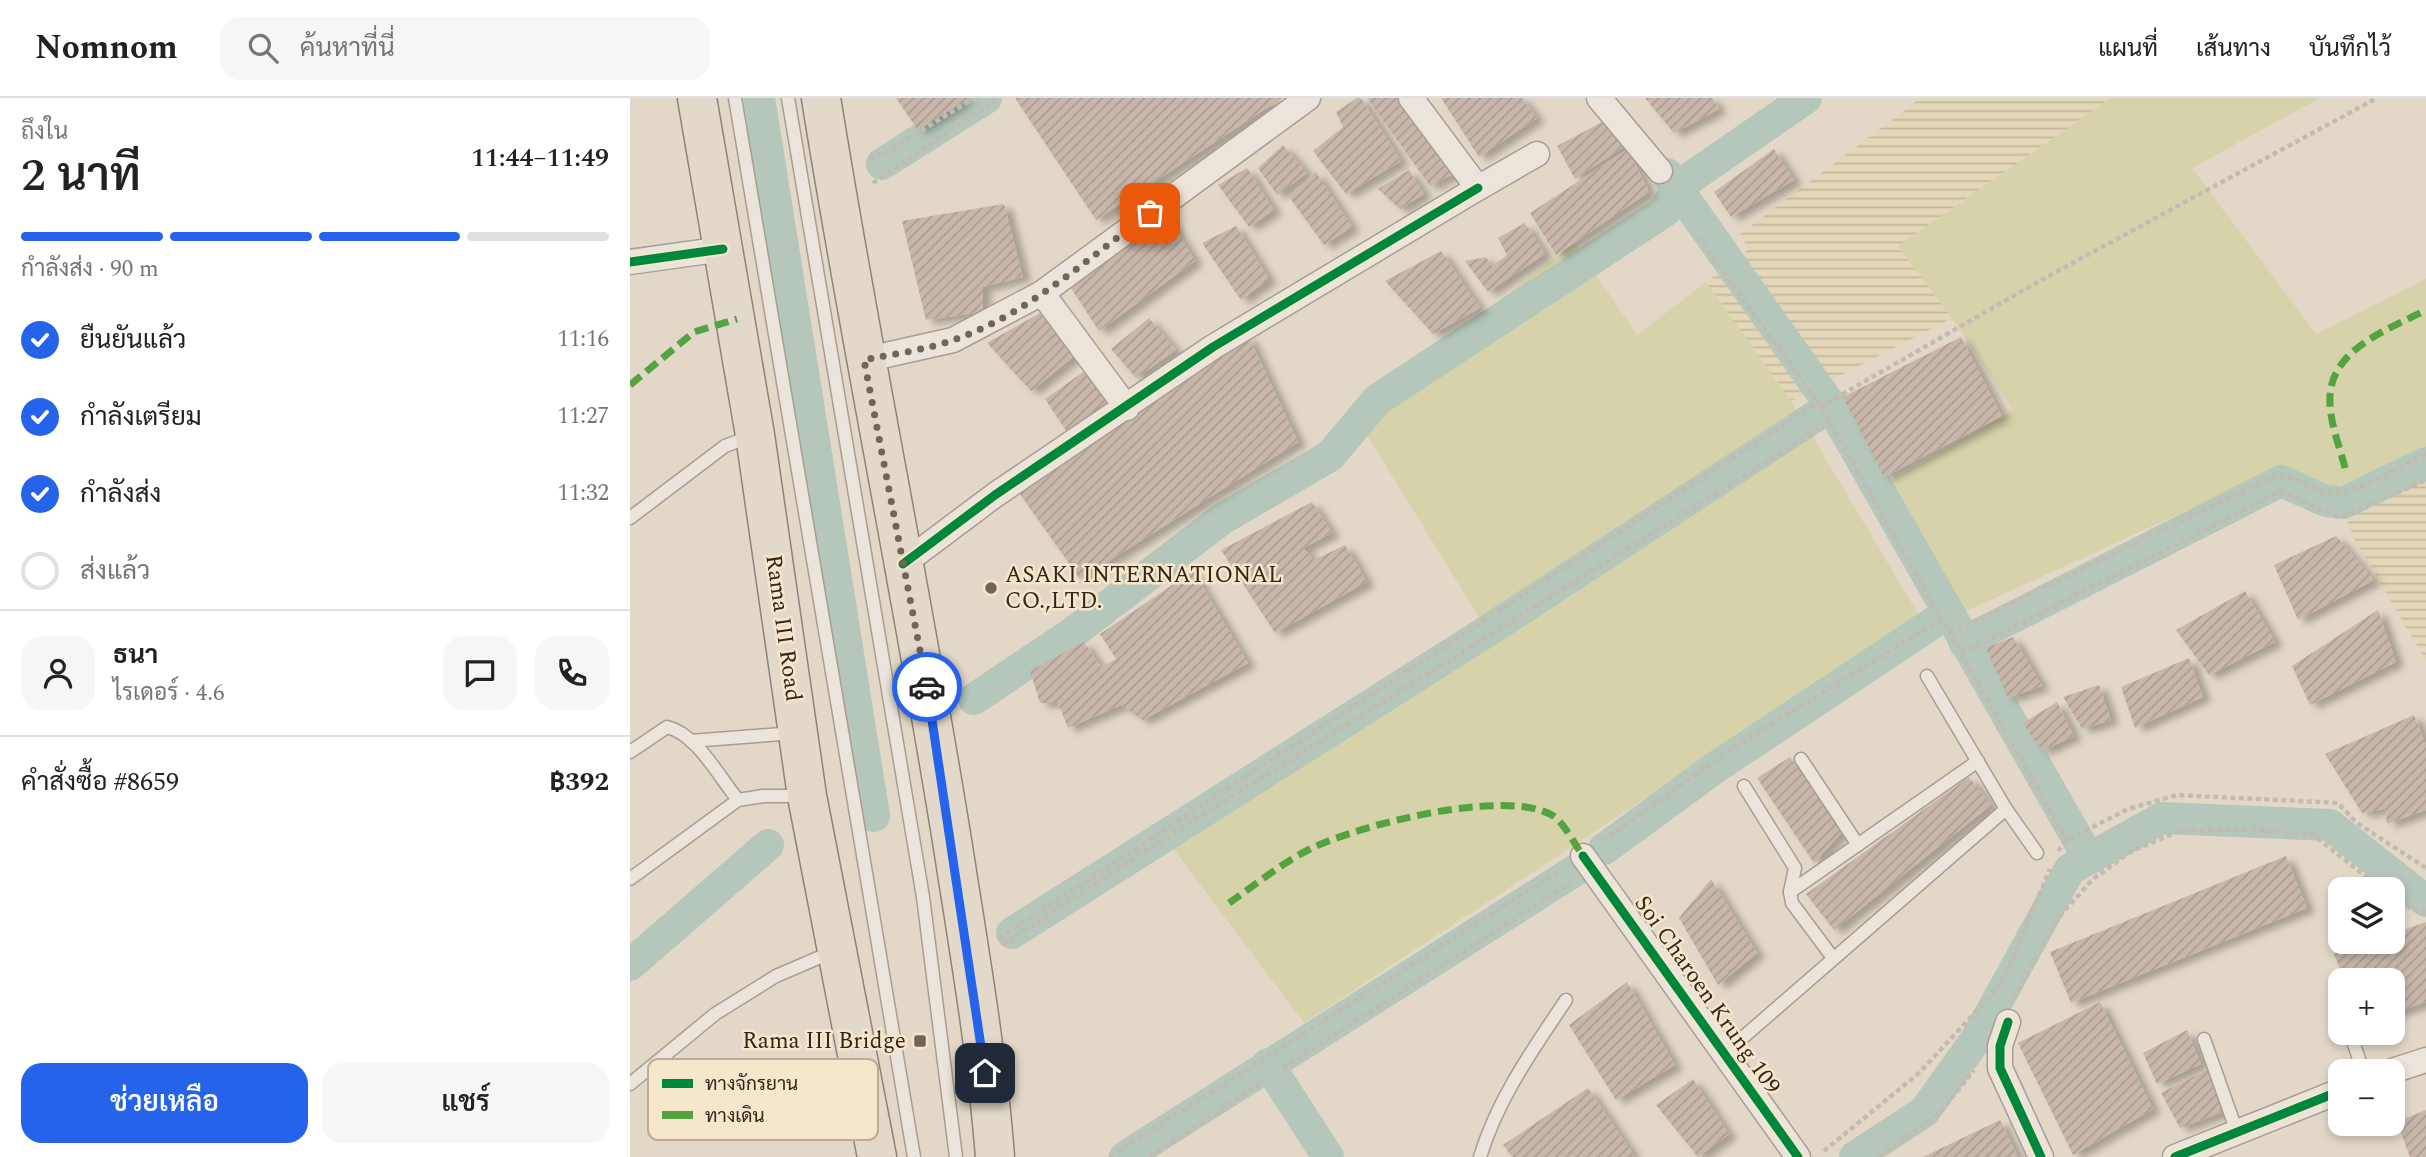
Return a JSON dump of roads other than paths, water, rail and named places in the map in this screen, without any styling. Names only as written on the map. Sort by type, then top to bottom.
[{"type":"main road","name":"Rama III Road","points":[[697,98],[755,435],[807,796],[859,1059]]},
{"type":"main road","points":[[821,98],[864,360],[931,710],[970,955],[995,1157]]},
{"type":"street","points":[[864,360],[953,340],[1042,293],[1308,98]]},
{"type":"street","points":[[1411,98],[1478,188]]},
{"type":"street","points":[[1599,98],[1660,171]]},
{"type":"street","points":[[903,564],[995,495],[1127,408],[1213,347],[1537,154]]},
{"type":"street","points":[[630,262],[723,249]]},
{"type":"street","points":[[1042,293],[1127,408]]},
{"type":"street","name":"Soi Charoen Krung 109","points":[[1587,860],[1798,1157]]},
{"type":"street","points":[[2011,1010],[2000,1046],[2000,1068],[2041,1157]]},
{"type":"street","points":[[2405,1067],[2426,1060]]},
{"type":"street","points":[[2175,1157],[2225,1140],[2328,1096]]},
{"type":"lane","points":[[735,98],[914,1157]]},
{"type":"lane","points":[[788,98],[923,897],[956,1157]]},
{"type":"lane","points":[[630,518],[725,446],[755,435]]},
{"type":"lane","points":[[1927,676],[2006,809],[2037,853]]},
{"type":"lane","points":[[630,752],[667,727],[677,729],[691,741],[738,800]]},
{"type":"lane","points":[[691,741],[798,732]]},
{"type":"lane","points":[[1801,759],[1858,845]]},
{"type":"lane","points":[[1790,892],[1978,761]]},
{"type":"lane","points":[[1744,786],[1795,868],[1790,892],[1792,903],[1833,958]]},
{"type":"lane","points":[[630,879],[738,800],[764,796],[807,796]]},
{"type":"lane","points":[[1725,1053],[2006,809]]},
{"type":"lane","points":[[660,1059],[715,1014],[776,976],[839,948]]},
{"type":"lane","points":[[1480,1157],[1488,1132],[1512,1080],[1566,1000]]},
{"type":"lane","points":[[2204,1039],[2225,1140]]},
{"type":"lane","points":[[630,1084],[648,1069]]},
{"type":"waterway","points":[[759,98],[874,816]]},
{"type":"waterway","points":[[882,164],[986,98]]},
{"type":"waterway","points":[[974,699],[1071,634],[1222,519],[1330,456],[1377,400],[1665,211],[1677,187],[1806,98]]},
{"type":"waterway","points":[[1667,174],[1831,406],[2089,859]]},
{"type":"waterway","points":[[1012,933],[1492,628],[1831,406]]},
{"type":"waterway","points":[[1964,642],[2281,481],[2326,501],[2343,503],[2426,463]]},
{"type":"waterway","points":[[1604,849],[1716,767],[1948,613]]},
{"type":"waterway","points":[[1855,1157],[1924,1112],[1977,1038],[2070,869],[2162,818],[2330,825],[2426,901]]},
{"type":"waterway","points":[[630,965],[768,845]]},
{"type":"waterway","points":[[1125,1157],[1576,870]]},
{"type":"waterway","points":[[1268,1064],[1328,1157]]},
{"type":"place","name":"ASAKI INTERNATIONAL CO.,LTD.","points":[[991,588]]},
{"type":"place","name":"Rama III Bridge","points":[[920,1041]]}]
